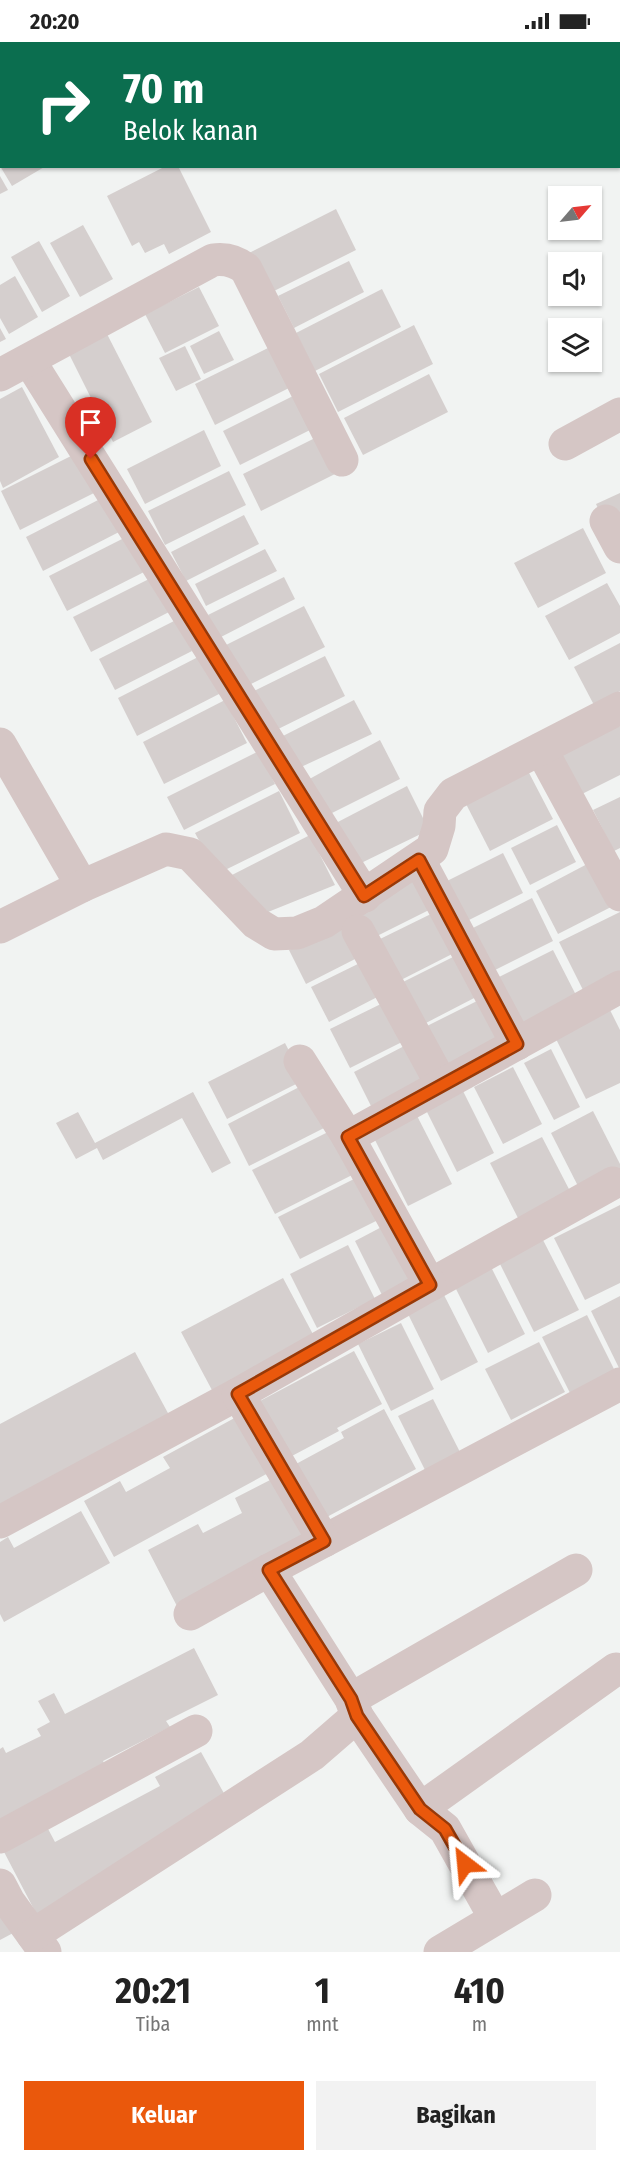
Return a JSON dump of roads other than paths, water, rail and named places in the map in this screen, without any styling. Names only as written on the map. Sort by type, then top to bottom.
[{"type":"street","points":[[0,375],[213,260],[239,263],[246,269],[342,460]]},
{"type":"street","points":[[29,360],[364,896]]},
{"type":"street","points":[[565,444],[620,414]]},
{"type":"street","points":[[0,927],[82,886],[166,849],[190,854],[256,923],[273,934],[297,933],[315,926],[364,896],[432,849],[439,826],[440,812],[453,794],[620,708]]},
{"type":"street","points":[[0,744],[82,886]]},
{"type":"street","points":[[541,749],[620,895]]},
{"type":"street","points":[[419,860],[517,1044]]},
{"type":"street","points":[[358,932],[442,1085]]},
{"type":"street","points":[[348,1137],[620,987]]},
{"type":"street","points":[[300,1061],[348,1137],[430,1285]]},
{"type":"street","points":[[0,1522],[238,1394],[613,1183]]},
{"type":"street","points":[[190,1614],[620,1384]]},
{"type":"street","points":[[238,1394],[324,1541]]},
{"type":"street","points":[[269,1570],[354,1708],[420,1809],[445,1829],[495,1918]]},
{"type":"street","points":[[0,1885],[38,1947],[312,1755],[354,1708],[576,1570]]},
{"type":"street","points":[[420,1809],[616,1669]]},
{"type":"street","points":[[0,1837],[196,1731]]},
{"type":"street","points":[[440,1952],[535,1895]]}]
